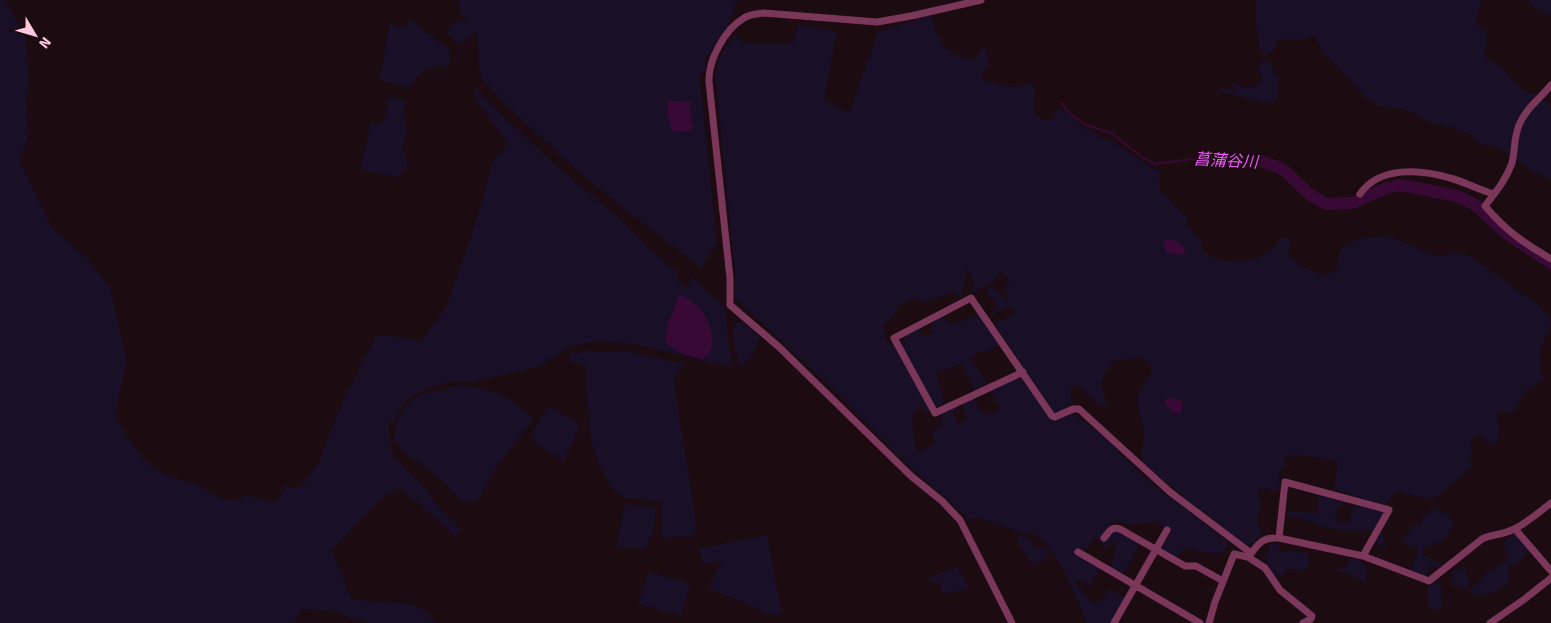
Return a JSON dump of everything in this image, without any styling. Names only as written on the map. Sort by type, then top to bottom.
[{"type":"street","points":[[981,0],[877,22],[764,13],[754,14],[740,21],[722,42],[715,53],[709,74],[730,278],[730,305],[779,346],[911,476],[960,520],[1012,623]]},
{"type":"street","points":[[1551,85],[1524,116],[1516,135],[1516,146],[1508,172],[1485,206],[1501,225],[1551,259]]},
{"type":"street","points":[[1360,194],[1366,185],[1378,178],[1391,174],[1411,172],[1449,178],[1494,194]]},
{"type":"street","points":[[1023,372],[935,413],[894,338],[971,298],[1023,372],[1052,416],[1055,417],[1073,409],[1079,409],[1170,492],[1237,543],[1265,568],[1280,590],[1312,616],[1303,623]]},
{"type":"street","points":[[1279,538],[1286,482],[1389,510],[1364,556]]},
{"type":"street","points":[[1250,555],[1262,540],[1279,538],[1364,556],[1429,581],[1482,539],[1515,529],[1551,503]]},
{"type":"street","points":[[1104,538],[1115,528],[1128,533],[1185,566],[1196,566],[1223,581]]},
{"type":"street","points":[[1515,529],[1551,571]]},
{"type":"street","points":[[1114,623],[1167,530]]},
{"type":"street","points":[[1209,623],[1237,543]]},
{"type":"street","points":[[1078,552],[1200,623]]},
{"type":"street","points":[[1234,554],[1250,555]]},
{"type":"street","points":[[1490,623],[1551,578]]},
{"type":"shaded area","points":[[0,0],[5,0],[26,38],[29,81],[26,102],[28,138],[19,159],[51,226],[91,262],[110,288],[127,361],[115,414],[137,451],[160,471],[206,489],[227,500],[248,495],[270,502],[277,501],[286,486],[295,489],[304,484],[317,465],[343,401],[377,335],[408,338],[421,342],[446,307],[474,228],[492,163],[508,143],[476,100],[474,90],[476,88],[552,162],[618,217],[665,263],[678,271],[678,281],[686,289],[691,277],[724,307],[733,366],[634,344],[599,341],[569,347],[540,366],[474,382],[450,382],[429,388],[407,399],[396,416],[395,422],[388,423],[393,455],[425,488],[436,504],[462,530],[455,536],[400,487],[380,500],[332,550],[351,599],[414,605],[424,611],[436,623],[369,623],[337,611],[301,609],[294,623],[0,623]]},
{"type":"shaded area","points":[[460,0],[737,0],[733,14],[730,16],[729,25],[713,46],[709,57],[705,54],[705,71],[699,75],[717,242],[701,268],[597,187],[515,113],[484,81],[479,70],[478,36],[476,32],[460,45],[449,35],[449,27],[455,22],[467,19],[459,11]]},
{"type":"shaded area","points":[[1256,0],[1483,0],[1478,12],[1476,25],[1486,31],[1487,43],[1484,56],[1500,66],[1521,89],[1534,94],[1551,105],[1551,180],[1532,171],[1494,146],[1482,145],[1476,141],[1474,136],[1443,125],[1432,124],[1420,116],[1403,109],[1382,107],[1364,96],[1326,56],[1313,35],[1305,39],[1278,40],[1275,49],[1267,55],[1261,53],[1256,26]]},
{"type":"shaded area","points":[[1528,0],[1551,0],[1551,16],[1535,8]]},
{"type":"shaded area","points":[[930,15],[936,32],[944,45],[956,54],[974,59],[985,45],[989,65],[981,74],[983,80],[1012,87],[1034,83],[1035,117],[1047,121],[1054,118],[1057,109],[1063,110],[1085,129],[1116,143],[1150,167],[1159,171],[1160,190],[1188,219],[1186,227],[1202,242],[1202,252],[1216,259],[1237,261],[1255,258],[1270,251],[1280,239],[1285,237],[1290,238],[1288,252],[1295,261],[1325,276],[1334,270],[1338,264],[1342,247],[1359,239],[1389,236],[1439,257],[1451,252],[1469,255],[1541,307],[1550,318],[1551,327],[1549,334],[1544,336],[1545,342],[1539,350],[1541,365],[1539,371],[1544,380],[1534,387],[1527,388],[1516,410],[1508,413],[1501,411],[1496,414],[1499,436],[1496,444],[1489,443],[1479,435],[1470,440],[1473,452],[1468,459],[1472,466],[1437,497],[1428,498],[1408,494],[1400,490],[1392,495],[1385,504],[1368,501],[1334,489],[1338,461],[1300,455],[1287,456],[1283,460],[1283,467],[1279,472],[1280,487],[1278,490],[1257,490],[1261,505],[1257,521],[1262,532],[1251,545],[1243,543],[1143,464],[1144,433],[1138,409],[1138,399],[1140,391],[1151,373],[1151,368],[1140,356],[1133,359],[1114,360],[1105,372],[1102,381],[1108,405],[1101,408],[1076,385],[1070,389],[1071,403],[1068,410],[1106,438],[1145,478],[1228,543],[1223,553],[1204,552],[1187,547],[1174,558],[1160,549],[1171,533],[1157,522],[1129,525],[1115,520],[1106,530],[1115,530],[1140,543],[1129,564],[1121,574],[1111,569],[1116,543],[1111,540],[1107,549],[1095,537],[1083,552],[1097,565],[1098,572],[1090,585],[1076,579],[1077,584],[1091,602],[1098,602],[1110,590],[1125,597],[1111,623],[1087,623],[1062,566],[1040,536],[1007,528],[981,518],[967,520],[965,515],[899,457],[837,393],[735,298],[735,271],[715,73],[722,53],[735,35],[745,44],[792,44],[799,24],[837,32],[824,100],[849,113],[878,32]],"holes":[[[967,269],[974,282],[971,293],[992,282],[1001,271],[1011,282],[1001,289],[1006,290],[1007,298],[1002,296],[994,286],[986,291],[998,307],[992,313],[994,315],[1009,305],[1014,311],[1011,317],[999,320],[995,325],[1027,373],[979,394],[980,396],[991,392],[1000,407],[998,412],[988,415],[983,413],[973,398],[962,403],[967,418],[963,423],[958,423],[953,412],[957,410],[958,404],[941,412],[942,425],[932,432],[935,443],[919,452],[914,441],[912,416],[921,406],[925,414],[935,406],[945,404],[936,374],[961,364],[975,389],[987,384],[971,359],[978,352],[986,352],[1001,345],[980,314],[949,325],[944,315],[933,321],[932,335],[922,335],[919,327],[907,334],[903,342],[887,344],[883,326],[896,313],[897,307],[913,298],[924,302],[954,293],[958,297],[961,296]]]},
{"type":"shaded area","points":[[411,20],[448,49],[451,59],[447,68],[439,65],[423,71],[408,88],[379,80],[390,22],[403,29]]},
{"type":"shaded area","points":[[1262,61],[1268,61],[1274,69],[1278,83],[1278,98],[1270,103],[1219,91],[1213,92],[1225,89],[1238,92],[1232,85],[1232,82],[1247,88],[1255,88],[1262,80],[1263,76],[1258,70]]},
{"type":"shaded area","points":[[388,98],[405,99],[403,116],[408,133],[402,144],[408,166],[399,177],[360,170],[371,122],[379,125],[387,115]]},
{"type":"shaded area","points":[[668,101],[689,102],[693,128],[689,131],[672,132],[668,116]]},
{"type":"shaded area","points":[[1165,239],[1175,240],[1184,247],[1185,253],[1180,255],[1166,252],[1163,242]]},
{"type":"shaded area","points":[[679,295],[695,304],[706,318],[710,327],[712,345],[710,354],[702,359],[682,353],[665,342],[668,324]]},
{"type":"shaded area","points":[[744,322],[759,336],[753,356],[741,367],[734,341],[734,324]]},
{"type":"shaded area","points":[[586,350],[595,352],[626,351],[685,364],[677,373],[674,382],[697,531],[693,536],[662,538],[662,501],[624,498],[612,489],[599,464],[591,441],[585,366],[570,361],[571,352],[578,353]]},
{"type":"shaded area","points":[[461,386],[500,394],[533,418],[493,472],[478,501],[464,503],[437,476],[403,450],[396,442],[394,435],[401,413],[414,399],[431,391]]},
{"type":"shaded area","points":[[1172,398],[1182,401],[1183,407],[1180,413],[1174,413],[1164,404],[1166,399]]},
{"type":"shaded area","points":[[549,406],[580,424],[564,462],[533,441],[532,432]]},
{"type":"shaded area","points":[[1323,493],[1348,500],[1346,504],[1341,503],[1335,513],[1336,520],[1348,523],[1355,504],[1384,512],[1379,525],[1386,544],[1384,548],[1376,542],[1371,530],[1335,529],[1287,516],[1289,511],[1317,513],[1318,499]]},
{"type":"shaded area","points":[[625,504],[656,508],[652,538],[649,538],[647,548],[616,548]]},
{"type":"shaded area","points":[[1436,509],[1447,513],[1453,522],[1449,533],[1443,540],[1434,545],[1423,547],[1423,555],[1444,565],[1442,568],[1431,565],[1425,578],[1410,572],[1419,550],[1401,543],[1414,524],[1420,526],[1423,518],[1430,510]]},
{"type":"shaded area","points":[[1516,533],[1529,550],[1517,566],[1511,565],[1508,569],[1510,582],[1489,595],[1473,595],[1470,590],[1487,572],[1499,566],[1509,557],[1503,551],[1506,547],[1503,544]]},
{"type":"shaded area","points":[[1025,534],[1035,546],[1045,548],[1049,555],[1044,561],[1031,565],[1016,537]]},
{"type":"shaded area","points":[[767,535],[782,614],[769,615],[708,588],[722,561],[702,564],[700,548]]},
{"type":"shaded area","points":[[1271,542],[1280,545],[1279,552],[1292,550],[1307,554],[1309,561],[1308,570],[1286,569],[1283,575],[1274,575],[1266,559]]},
{"type":"shaded area","points":[[1352,557],[1365,564],[1367,582],[1346,573],[1337,572],[1335,569],[1346,568]]},
{"type":"shaded area","points":[[1464,566],[1470,583],[1465,589],[1453,585],[1452,571]]},
{"type":"shaded area","points":[[958,567],[969,589],[942,594],[940,583],[928,581],[927,578]]},
{"type":"shaded area","points":[[648,571],[690,584],[681,616],[638,604]]},
{"type":"shaded area","points":[[1438,581],[1442,590],[1440,599],[1443,604],[1441,609],[1432,610],[1428,602],[1427,588]]},
{"type":"waterway","name":"菖蒲谷川","points":[[1062,103],[1069,113],[1084,124],[1113,134],[1143,158],[1156,164],[1191,159],[1220,163],[1247,160],[1260,161]]},
{"type":"waterway","name":"菖蒲谷川","points":[[1260,161],[1285,171],[1309,194],[1326,204],[1352,203],[1387,188],[1401,185],[1457,196],[1474,204],[1507,234],[1551,263]]}]
